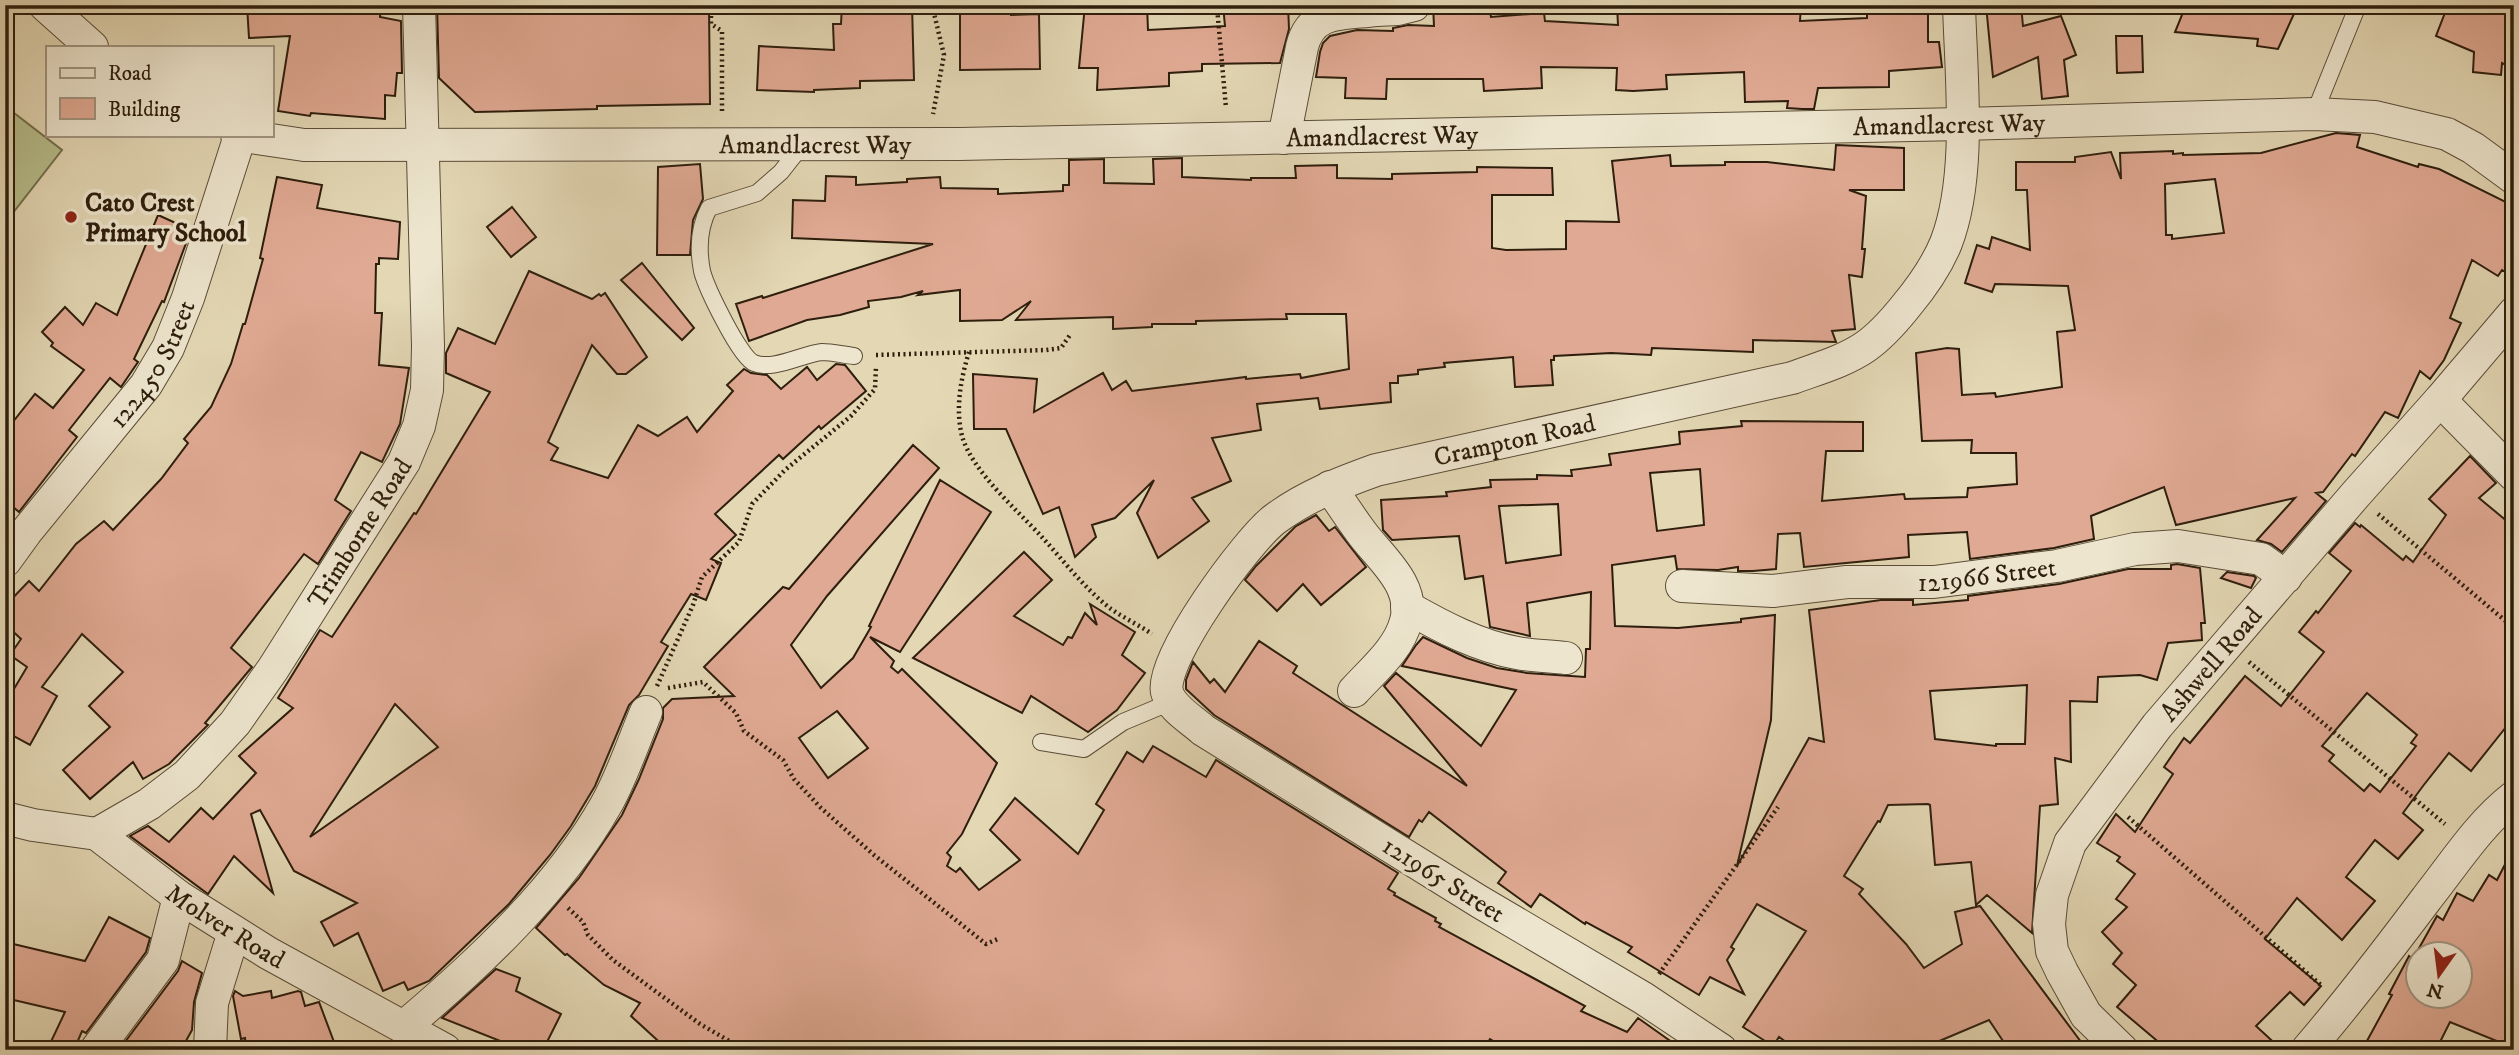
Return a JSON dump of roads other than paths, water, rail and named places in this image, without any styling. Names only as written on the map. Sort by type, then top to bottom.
[{"type":"street","points":[[45,5],[91,46]]},
{"type":"street","name":"Trimborne Road","points":[[97,834],[149,804],[187,775],[235,723],[274,669],[404,462],[419,426],[427,390],[428,346],[418,5]]},
{"type":"street","points":[[1284,138],[1305,34],[1312,23],[1321,18],[1376,8],[1398,9],[1414,5]]},
{"type":"street","name":"Crampton Road","points":[[1171,702],[1165,680],[1180,648],[1226,573],[1273,520],[1330,486],[1376,470],[1792,378],[1865,348],[1889,327],[1915,296],[1945,244],[1955,210],[1962,124],[1959,5]]},
{"type":"street","name":"Amandlacrest Way","points":[[245,136],[304,145],[934,144],[1962,124],[2314,114],[2375,117],[2447,134],[2473,148],[2514,178]]},
{"type":"street","name":"122450 Street","points":[[5,561],[146,385],[168,348],[188,298],[238,136]]},
{"type":"street","name":"Ashwell Road","points":[[2122,1050],[2086,1016],[2053,951],[2049,924],[2052,895],[2070,843],[2157,726],[2514,313]]},
{"type":"street","points":[[2440,400],[2514,475]]},
{"type":"street","points":[[1330,486],[1362,534],[1399,579],[1405,592],[1407,607],[1406,621],[1393,646],[1354,691]]},
{"type":"street","name":"121966 Street","points":[[1682,586],[1773,591],[1847,582],[1934,582],[2057,566],[2135,549],[2178,546],[2261,559],[2286,577]]},
{"type":"street","points":[[1407,607],[1458,634],[1488,646],[1519,653],[1566,658]]},
{"type":"street","name":"121965 Street","points":[[1171,702],[1203,730],[1480,902],[1643,998],[1721,1050]]},
{"type":"street","points":[[405,1026],[460,979],[576,852],[607,804],[646,712]]},
{"type":"street","points":[[2307,1050],[2469,843],[2501,807],[2514,797]]},
{"type":"street","name":"Molver Road","points":[[5,818],[97,834],[179,897],[234,932],[445,1050]]},
{"type":"street","points":[[96,1050],[163,960],[179,897]]},
{"type":"street","points":[[191,1050],[212,1003],[234,932]]},
{"type":"street","points":[[210,1050],[212,1003]]},
{"type":"lane","points":[[2314,114],[2358,5]]},
{"type":"lane","points":[[803,144],[781,172],[757,193],[709,208],[702,221],[702,272],[729,328],[747,359],[755,364],[771,366],[785,360],[823,352],[854,356]]},
{"type":"lane","points":[[1041,742],[1084,749],[1123,722],[1171,702]]},
{"type":"place","name":"Cato Crest Primary School","points":[[71,217]]}]
